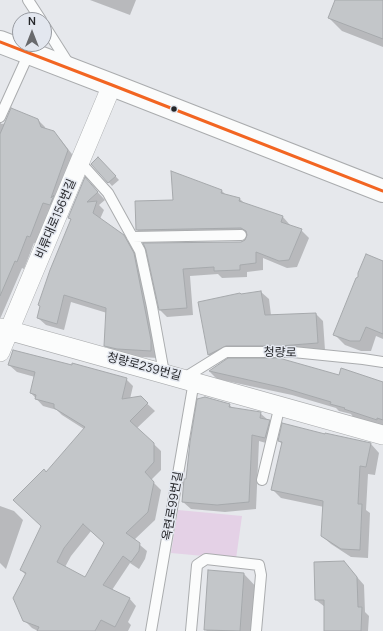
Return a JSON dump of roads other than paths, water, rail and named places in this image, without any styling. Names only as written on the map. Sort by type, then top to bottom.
[{"type":"main road","points":[[0,42],[383,191]]},
{"type":"street","name":"비류대로156번길","points":[[0,352],[4,329],[80,162],[112,85]]},
{"type":"street","name":"청량로239번길","points":[[4,329],[164,370],[189,380],[383,434]]},
{"type":"lane","points":[[28,0],[36,12]]},
{"type":"lane","points":[[52,38],[72,69]]},
{"type":"lane","points":[[0,117],[29,53]]},
{"type":"lane","name":"청량로239번길","points":[[80,162],[108,193],[140,251],[164,370]]},
{"type":"lane","points":[[132,237],[241,235]]},
{"type":"lane","name":"청량로","points":[[189,380],[226,352],[293,352],[383,362]]},
{"type":"lane","name":"옥련로99번길","points":[[151,631],[189,380]]},
{"type":"lane","points":[[262,480],[280,405]]},
{"type":"lane","points":[[191,631],[197,565],[206,559],[259,565],[261,575],[256,631]]}]
